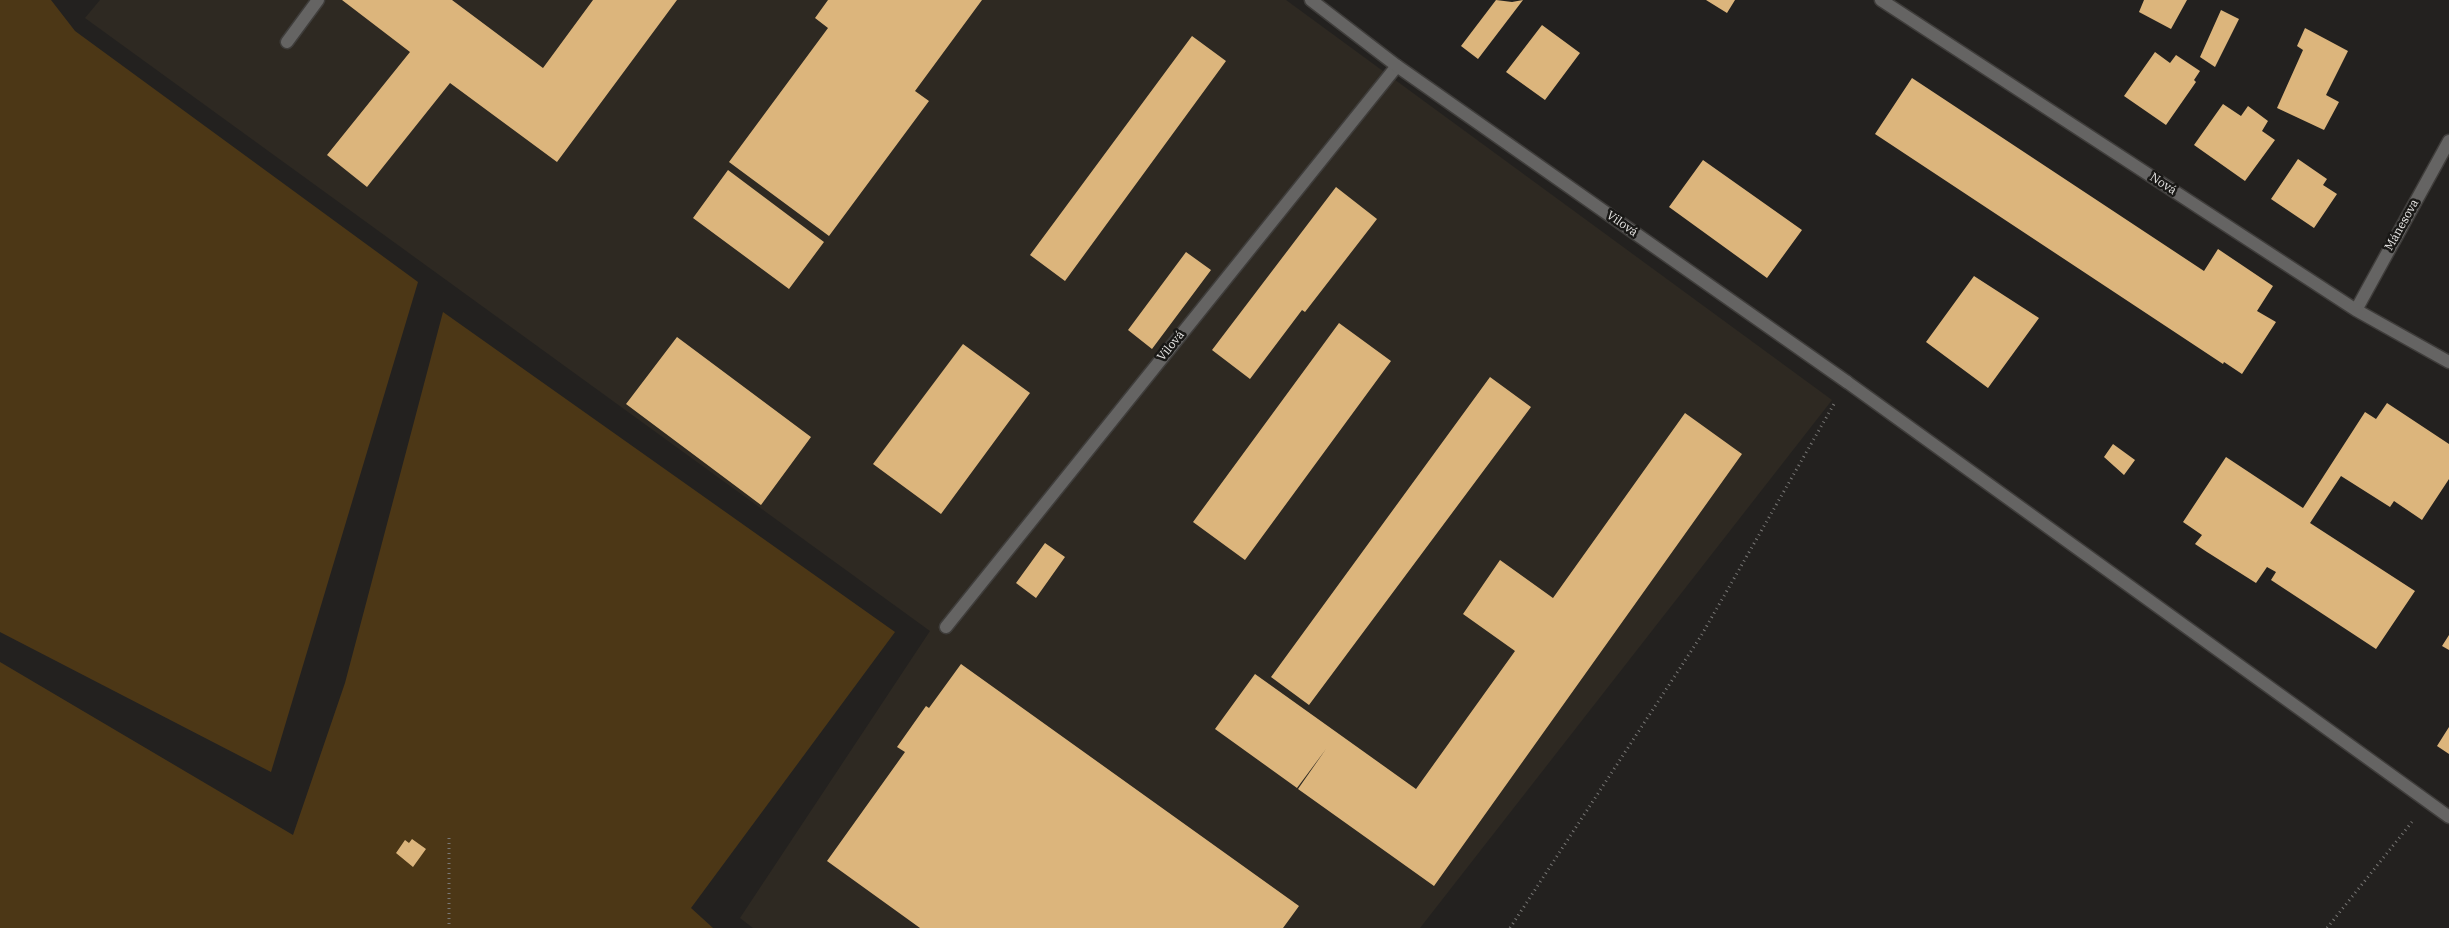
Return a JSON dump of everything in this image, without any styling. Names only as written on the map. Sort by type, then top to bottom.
[{"type":"street","points":[[287,42],[318,0]]},
{"type":"street","name":"Vilová","points":[[1311,0],[1397,66],[1847,382],[2449,817]]},
{"type":"street","name":"Nová","points":[[1881,0],[2356,310],[2449,362]]},
{"type":"street","name":"Vilová","points":[[946,627],[1397,66]]},
{"type":"street","name":"Mánesova","points":[[2356,310],[2449,141]]},
{"type":"path","points":[[1510,928],[1702,636],[1847,382]]},
{"type":"path","points":[[2327,928],[2428,802]]},
{"type":"path","points":[[449,838],[449,928]]},
{"type":"shaded area","points":[[0,0],[51,0],[75,31],[418,282],[271,772],[0,632]]},
{"type":"shaded area","points":[[100,0],[1286,0],[1832,400],[1420,928],[753,928],[740,918],[930,631],[85,18]]},
{"type":"shaded area","points":[[443,312],[895,632],[691,908],[713,928],[0,928],[0,662],[293,835],[345,683]]},
{"type":"building","points":[[342,0],[452,0],[543,68],[593,0],[677,0],[557,162],[450,83],[367,187],[327,155],[410,52]]},
{"type":"building","points":[[828,0],[982,0],[915,91],[929,101],[829,236],[729,162],[828,28],[815,18]]},
{"type":"building","points":[[1496,0],[1512,2],[1523,0],[1478,59],[1461,46]]},
{"type":"building","points":[[1706,0],[1735,0],[1727,13]]},
{"type":"building","points":[[2144,0],[2187,0],[2171,29],[2139,12]]},
{"type":"building","points":[[2221,10],[2239,19],[2215,67],[2200,57]]},
{"type":"building","points":[[1542,25],[1580,53],[1545,100],[1506,72]]},
{"type":"building","points":[[2305,28],[2348,51],[2326,95],[2339,102],[2324,130],[2277,108],[2303,50],[2297,46]]},
{"type":"building","points":[[1192,36],[1226,61],[1065,281],[1030,255]]},
{"type":"building","points":[[2155,52],[2170,63],[2176,55],[2200,71],[2194,80],[2196,82],[2166,125],[2124,96]]},
{"type":"building","points":[[1912,78],[2204,271],[2218,249],[2273,286],[2257,311],[2276,322],[2242,374],[2224,362],[2223,364],[1875,134]]},
{"type":"building","points":[[2223,104],[2241,116],[2248,106],[2268,121],[2262,131],[2275,140],[2245,181],[2194,145]]},
{"type":"building","points":[[2298,159],[2327,179],[2323,185],[2337,194],[2314,228],[2271,199]]},
{"type":"building","points":[[1703,160],[1802,230],[1767,278],[1669,207]]},
{"type":"building","points":[[728,170],[824,242],[789,289],[693,218]]},
{"type":"building","points":[[1336,187],[1377,219],[1305,312],[1302,310],[1250,379],[1212,350]]},
{"type":"building","points":[[1186,252],[1211,270],[1152,349],[1128,330]]},
{"type":"building","points":[[1974,276],[2039,318],[1988,388],[1926,342]]},
{"type":"building","points":[[1339,323],[1391,361],[1245,560],[1193,522]]},
{"type":"building","points":[[677,337],[811,437],[761,505],[626,404]]},
{"type":"building","points":[[963,344],[1030,393],[941,514],[873,464]]},
{"type":"building","points":[[1490,377],[1531,407],[1309,705],[1271,677]]},
{"type":"building","points":[[2387,403],[2449,444],[2449,479],[2422,520],[2394,501],[2390,507],[2341,476],[2310,523],[2415,591],[2376,649],[2271,580],[2276,572],[2267,567],[2256,583],[2207,552],[2195,544],[2202,535],[2183,522],[2226,457],[2303,508],[2365,412],[2376,419]]},
{"type":"building","points":[[1685,413],[1742,454],[1434,886],[1298,789],[1326,749],[1297,788],[1215,729],[1255,674],[1416,789],[1515,651],[1463,614],[1500,560],[1553,598]]},
{"type":"building","points":[[2113,444],[2135,460],[2124,475],[2104,457]]},
{"type":"building","points":[[1045,543],[1065,557],[1036,598],[1016,583]]},
{"type":"building","points":[[2449,635],[2449,650],[2442,646]]},
{"type":"building","points":[[961,664],[1299,906],[1283,928],[920,928],[827,861],[905,752],[897,747],[926,706],[929,708]]},
{"type":"building","points":[[2449,727],[2449,754],[2437,746]]},
{"type":"building","points":[[412,839],[426,849],[413,867],[396,853],[405,840],[409,843]]}]
